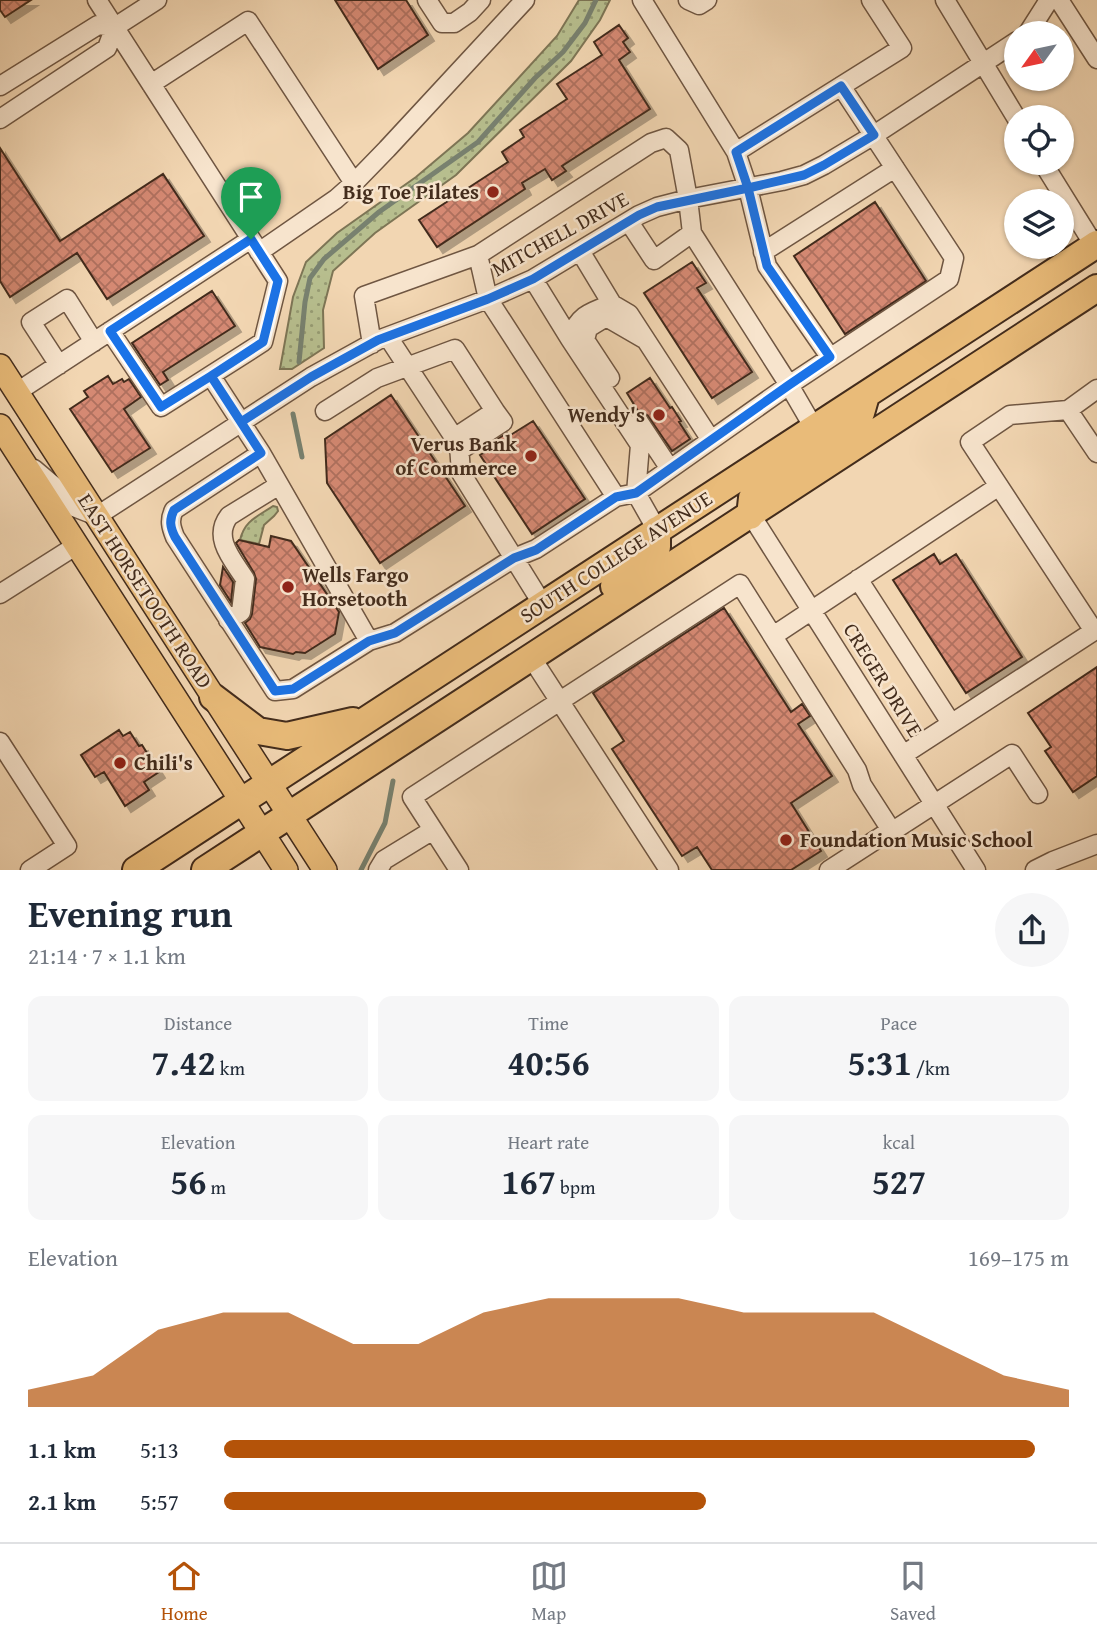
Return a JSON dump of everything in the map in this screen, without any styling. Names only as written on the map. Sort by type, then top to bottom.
[{"type":"highway","name":"SOUTH COLLEGE AVENUE","points":[[136,870],[1096,246]]},
{"type":"highway","name":"SOUTH COLLEGE AVENUE","points":[[205,870],[1097,288]]},
{"type":"highway","points":[[750,515],[752,498],[760,486],[846,430],[861,413],[866,394]]},
{"type":"highway","points":[[566,634],[594,603],[654,552],[657,547],[657,530]]},
{"type":"highway","points":[[214,697],[258,731],[287,736],[369,718]]},
{"type":"main road","name":"EAST HORSETOOTH ROAD","points":[[0,366],[325,870]]},
{"type":"main road","name":"EAST HORSETOOTH ROAD","points":[[0,426],[286,870]]},
{"type":"street","points":[[97,0],[278,281],[263,342],[161,407],[110,331]]},
{"type":"street","points":[[0,119],[107,48],[115,27],[157,0]]},
{"type":"street","points":[[432,6],[449,0]]},
{"type":"street","points":[[432,6],[467,0]]},
{"type":"street","points":[[432,6],[442,23],[454,23],[481,0]]},
{"type":"street","points":[[17,392],[110,331],[336,199],[394,142],[525,0]]},
{"type":"street","points":[[642,0],[736,152],[748,188],[767,266],[830,357]]},
{"type":"street","points":[[688,0],[699,5],[707,0]]},
{"type":"street","points":[[736,152],[902,48],[871,0]]},
{"type":"street","points":[[945,0],[1008,105]]},
{"type":"street","points":[[1036,21],[1049,0]]},
{"type":"street","points":[[1059,0],[1097,59]]},
{"type":"street","points":[[151,84],[248,21],[354,183]]},
{"type":"street","points":[[0,86],[97,25],[115,27]]},
{"type":"street","name":"MITCHELL DRIVE","points":[[97,516],[311,377],[380,340],[533,279],[657,207],[804,175],[874,135],[1004,50]]},
{"type":"street","points":[[261,453],[174,510],[171,528],[275,691],[293,689],[369,641],[395,633],[514,558],[536,550],[616,497],[636,493],[789,385],[949,279],[954,258],[841,86]]},
{"type":"street","points":[[543,605],[461,473],[457,444],[407,366],[380,340],[364,296],[478,255],[651,143],[666,138],[679,150],[692,233],[814,428]]},
{"type":"street","points":[[763,252],[895,168]]},
{"type":"street","points":[[1051,175],[1096,246]]},
{"type":"street","points":[[629,222],[654,260],[692,233]]},
{"type":"street","points":[[580,251],[612,304],[629,314],[711,440]]},
{"type":"street","points":[[478,255],[488,299],[616,497]]},
{"type":"street","points":[[533,279],[640,445],[636,493],[657,530]]},
{"type":"street","points":[[58,365],[31,322],[67,299],[94,342]]},
{"type":"street","points":[[570,339],[574,328],[589,312],[612,304]]},
{"type":"street","points":[[646,341],[606,317],[588,328],[585,340],[670,469]]},
{"type":"street","points":[[325,411],[377,378],[455,349],[503,422],[457,444]]},
{"type":"street","points":[[211,376],[261,453],[369,641]]},
{"type":"street","points":[[903,755],[1094,631],[970,442],[1010,415],[1068,410],[1097,389]]},
{"type":"street","points":[[1068,410],[1097,453]]},
{"type":"street","points":[[20,457],[60,491],[69,505],[97,516]]},
{"type":"street","points":[[228,620],[241,612],[246,579],[224,546],[221,529],[229,516],[279,485]]},
{"type":"street","points":[[773,636],[999,486]]},
{"type":"street","name":"CREGER DRIVE","points":[[750,515],[976,870]]},
{"type":"street","points":[[0,594],[77,545]]},
{"type":"street","points":[[858,579],[951,723]]},
{"type":"street","points":[[458,870],[412,797],[740,584],[857,769],[862,785],[891,830]]},
{"type":"street","points":[[531,657],[669,870]]},
{"type":"street","points":[[3,753],[67,846],[30,870]]},
{"type":"street","points":[[829,870],[1012,754],[1038,794]]},
{"type":"street","points":[[378,870],[384,860],[433,830]]},
{"type":"street","points":[[1035,870],[1097,844]]},
{"type":"green space","points":[[579,0],[610,0],[600,20],[571,61],[456,175],[375,233],[333,271],[323,310],[324,348],[292,369],[280,369],[293,297],[306,262],[337,233],[416,177],[468,133],[557,36]]},
{"type":"green space","points":[[273,506],[277,507],[278,511],[264,525],[259,544],[240,540],[248,523]]},
{"type":"building","points":[[0,0],[31,0],[5,17],[0,10]]},
{"type":"building","points":[[335,0],[406,0],[428,35],[378,69]]},
{"type":"building","points":[[619,25],[628,38],[623,42],[630,52],[619,60],[650,109],[562,166],[566,171],[552,180],[545,169],[522,183],[525,189],[437,247],[419,220],[508,162],[502,152],[524,137],[520,130],[567,99],[557,84],[602,55],[594,42]]},
{"type":"building","points":[[0,148],[60,241],[163,174],[204,236],[107,299],[77,253],[10,297],[0,281]]},
{"type":"building","points":[[875,202],[926,281],[845,334],[794,256]]},
{"type":"building","points":[[692,262],[706,283],[697,288],[752,372],[712,398],[644,293]]},
{"type":"building","points":[[212,291],[235,326],[163,372],[168,380],[160,385],[132,343]]},
{"type":"building","points":[[108,376],[113,384],[129,379],[141,397],[124,409],[150,448],[112,472],[70,409],[88,397],[84,391]]},
{"type":"building","name":"Wendy's","points":[[650,378],[670,408],[672,407],[690,439],[672,451],[648,416],[638,411],[627,393]]},
{"type":"building","points":[[391,395],[465,506],[380,563],[327,483],[325,439]]},
{"type":"building","points":[[533,421],[585,499],[532,534],[480,455],[493,447],[491,443],[507,433],[509,436]]},
{"type":"building","name":"Wells Fargo Horsetooth","points":[[271,536],[291,541],[339,612],[335,634],[305,653],[293,654],[260,647],[245,623],[252,614],[256,579],[236,543],[239,540],[269,547]]},
{"type":"building","points":[[934,554],[940,564],[956,554],[1022,657],[966,693],[893,580]]},
{"type":"building","points":[[223,567],[233,582],[231,602],[220,585]]},
{"type":"building","points":[[724,608],[791,712],[802,704],[810,716],[798,724],[832,776],[791,803],[821,851],[791,870],[712,870],[697,847],[682,856],[612,749],[624,741],[593,693]]},
{"type":"building","points":[[1097,667],[1097,776],[1073,792],[1045,751],[1051,747],[1028,713]]},
{"type":"building","name":"Chili's","points":[[119,730],[123,736],[130,732],[159,772],[144,782],[149,790],[125,806],[104,772],[95,777],[81,755]]},
{"type":"waterway","points":[[299,362],[310,278],[324,259],[379,212],[478,142],[535,78],[563,52],[585,23],[596,0]]},
{"type":"waterway","points":[[293,414],[302,457]]},
{"type":"waterway","points":[[361,870],[385,823],[393,781]]},
{"type":"place","name":"Big Toe Pilates","points":[[493,192]]},
{"type":"place","name":"Wendy's","points":[[659,415]]},
{"type":"place","name":"Verus Bank of Commerce","points":[[531,456]]},
{"type":"place","name":"Wells Fargo Horsetooth","points":[[288,587]]},
{"type":"place","name":"Chili's","points":[[120,763]]},
{"type":"place","name":"Foundation Music School","points":[[786,840]]},
{"type":"route","points":[[251,239],[110,331],[161,407],[211,376],[241,422],[311,377],[378,340],[488,299],[533,279],[639,215],[688,199],[748,188],[736,152],[841,86],[874,135],[804,175],[748,188],[767,266],[830,357],[636,493],[616,497],[536,550],[514,558],[395,633],[369,641],[293,689],[275,691],[171,528],[174,510],[261,453],[211,376],[263,342],[278,281],[251,239]]}]
